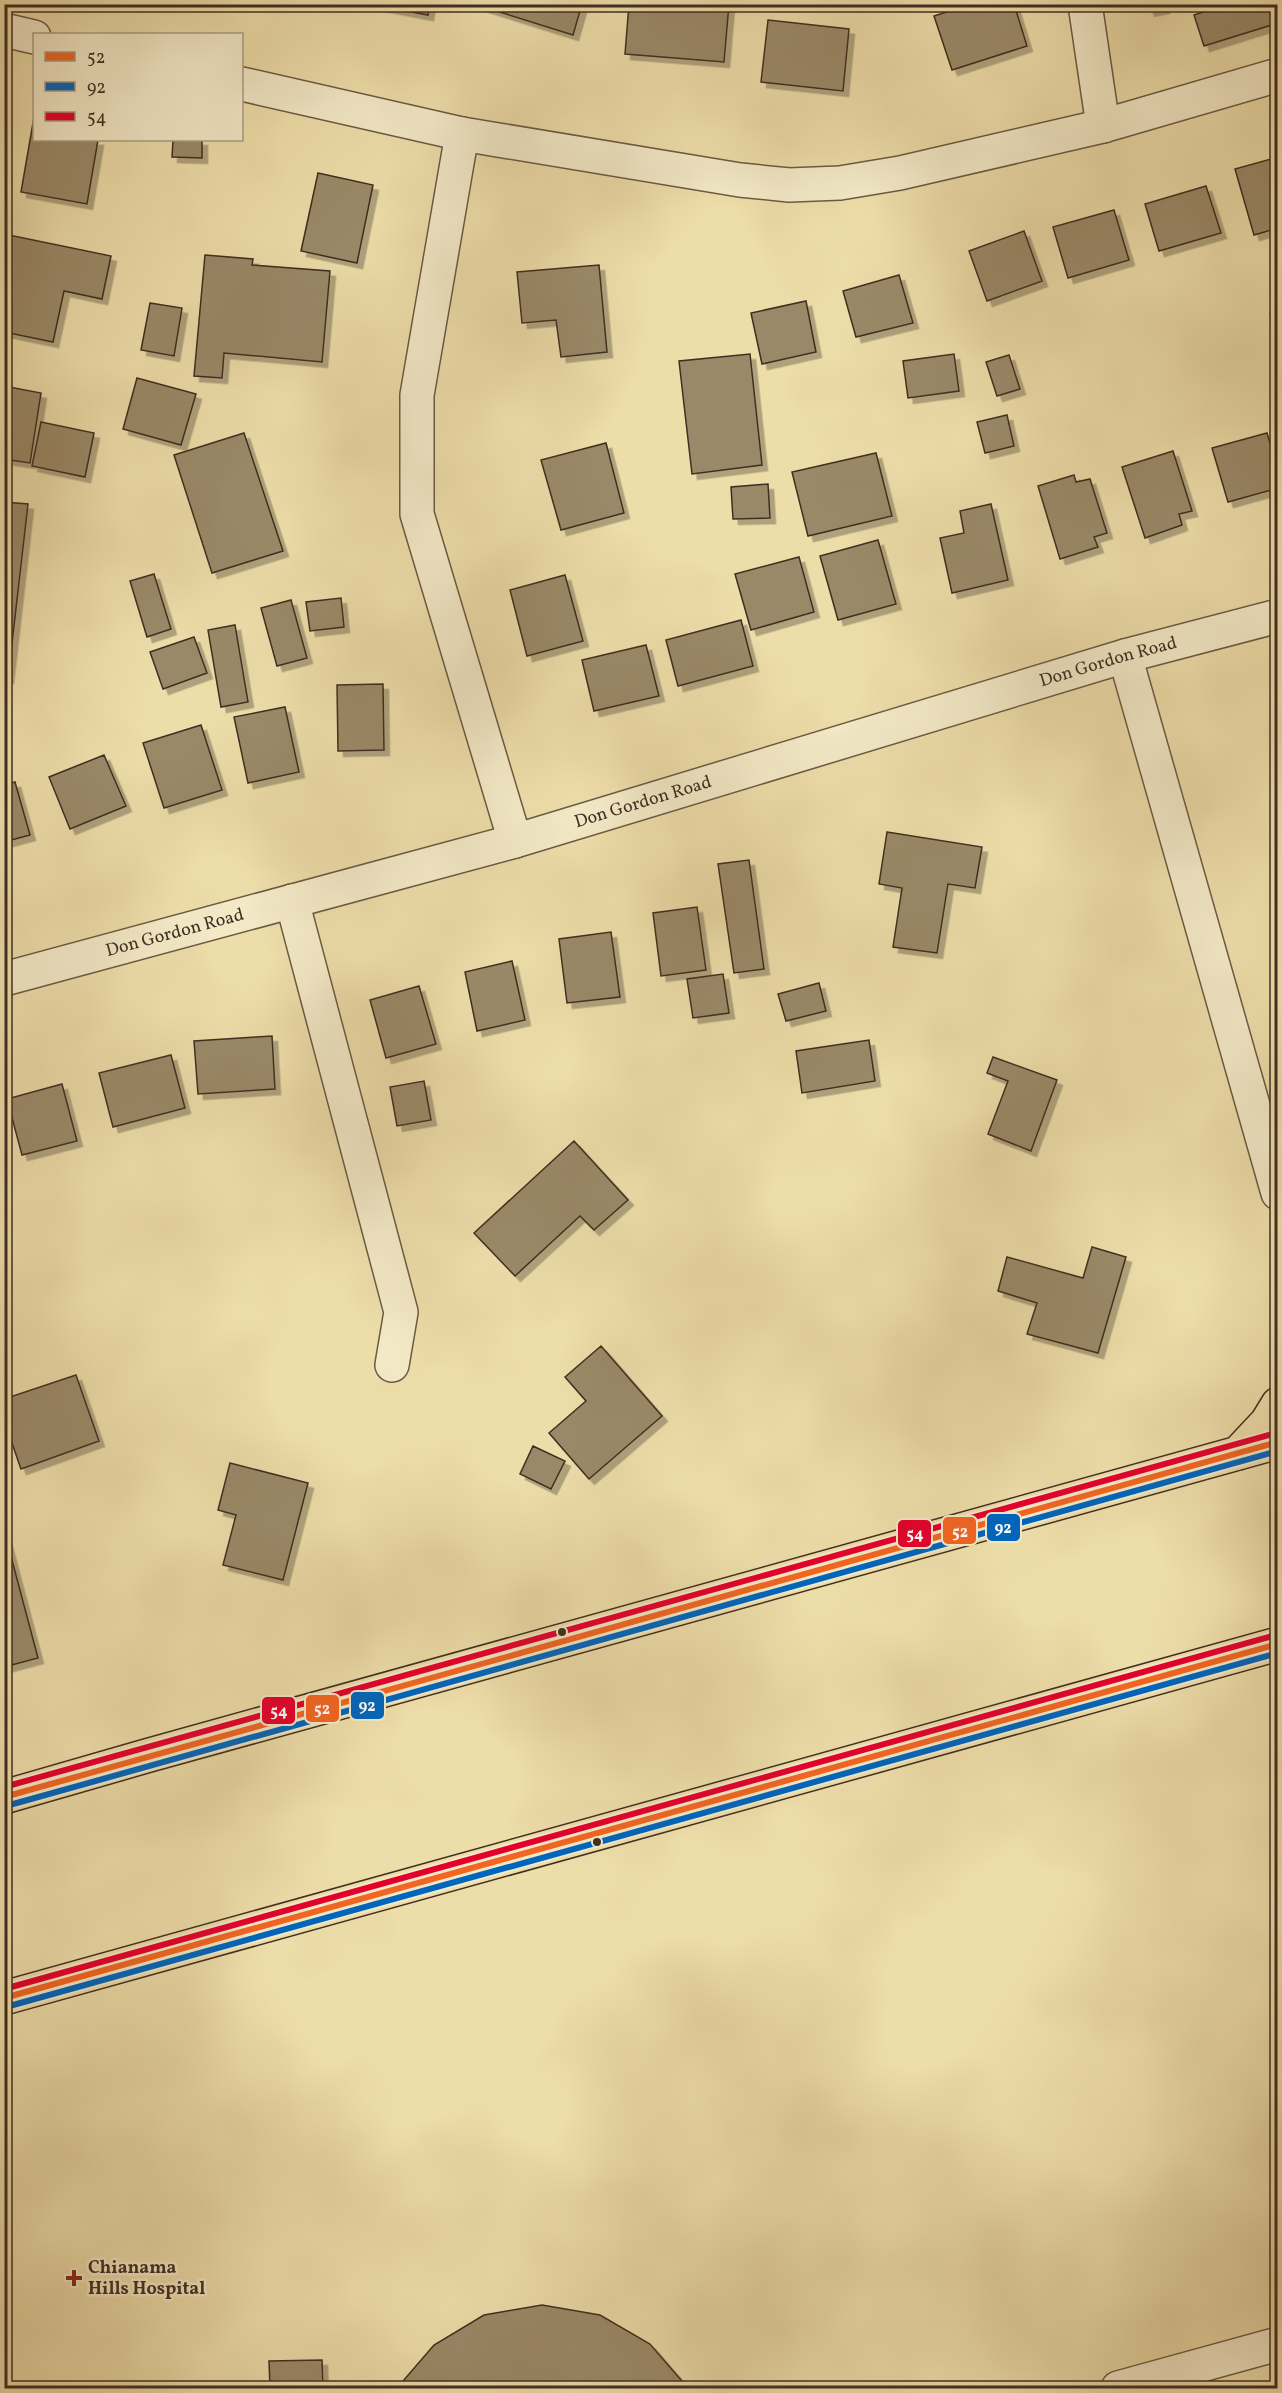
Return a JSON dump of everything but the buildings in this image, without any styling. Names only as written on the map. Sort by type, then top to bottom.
[{"type":"main road","points":[[1238,1453],[1266,1422],[1278,1404]]},
{"type":"main road","points":[[4,1797],[1278,1442]]},
{"type":"main road","points":[[4,1998],[1278,1644]]},
{"type":"street","points":[[1085,4],[1102,126]]},
{"type":"street","points":[[4,30],[33,37]]},
{"type":"street","points":[[243,84],[462,134],[740,180],[789,185],[840,183],[900,173],[1102,126],[1278,75]]},
{"type":"street","points":[[462,134],[417,395],[417,514],[515,841]]},
{"type":"street","name":"Don Gordon Road","points":[[4,979],[515,841],[1125,656],[1278,616]]},
{"type":"street","points":[[1125,656],[1278,1193]]},
{"type":"street","points":[[292,901],[401,1312],[392,1365]]},
{"type":"street","points":[[1118,2388],[1278,2344]]},
{"type":"transit line","name":"54","points":[[4,1787],[1276,1433]]},
{"type":"transit line","name":"52","points":[[4,1797],[1278,1442]]},
{"type":"transit line","name":"92","points":[[6,1806],[1278,1451]]},
{"type":"transit line","name":"54","points":[[4,1989],[1276,1635]]},
{"type":"transit line","name":"52","points":[[4,1998],[1278,1644]]},
{"type":"transit line","name":"92","points":[[6,2007],[1278,1653]]},
{"type":"place","name":"Chianama Hills Hospital","points":[[74,2278]]}]
